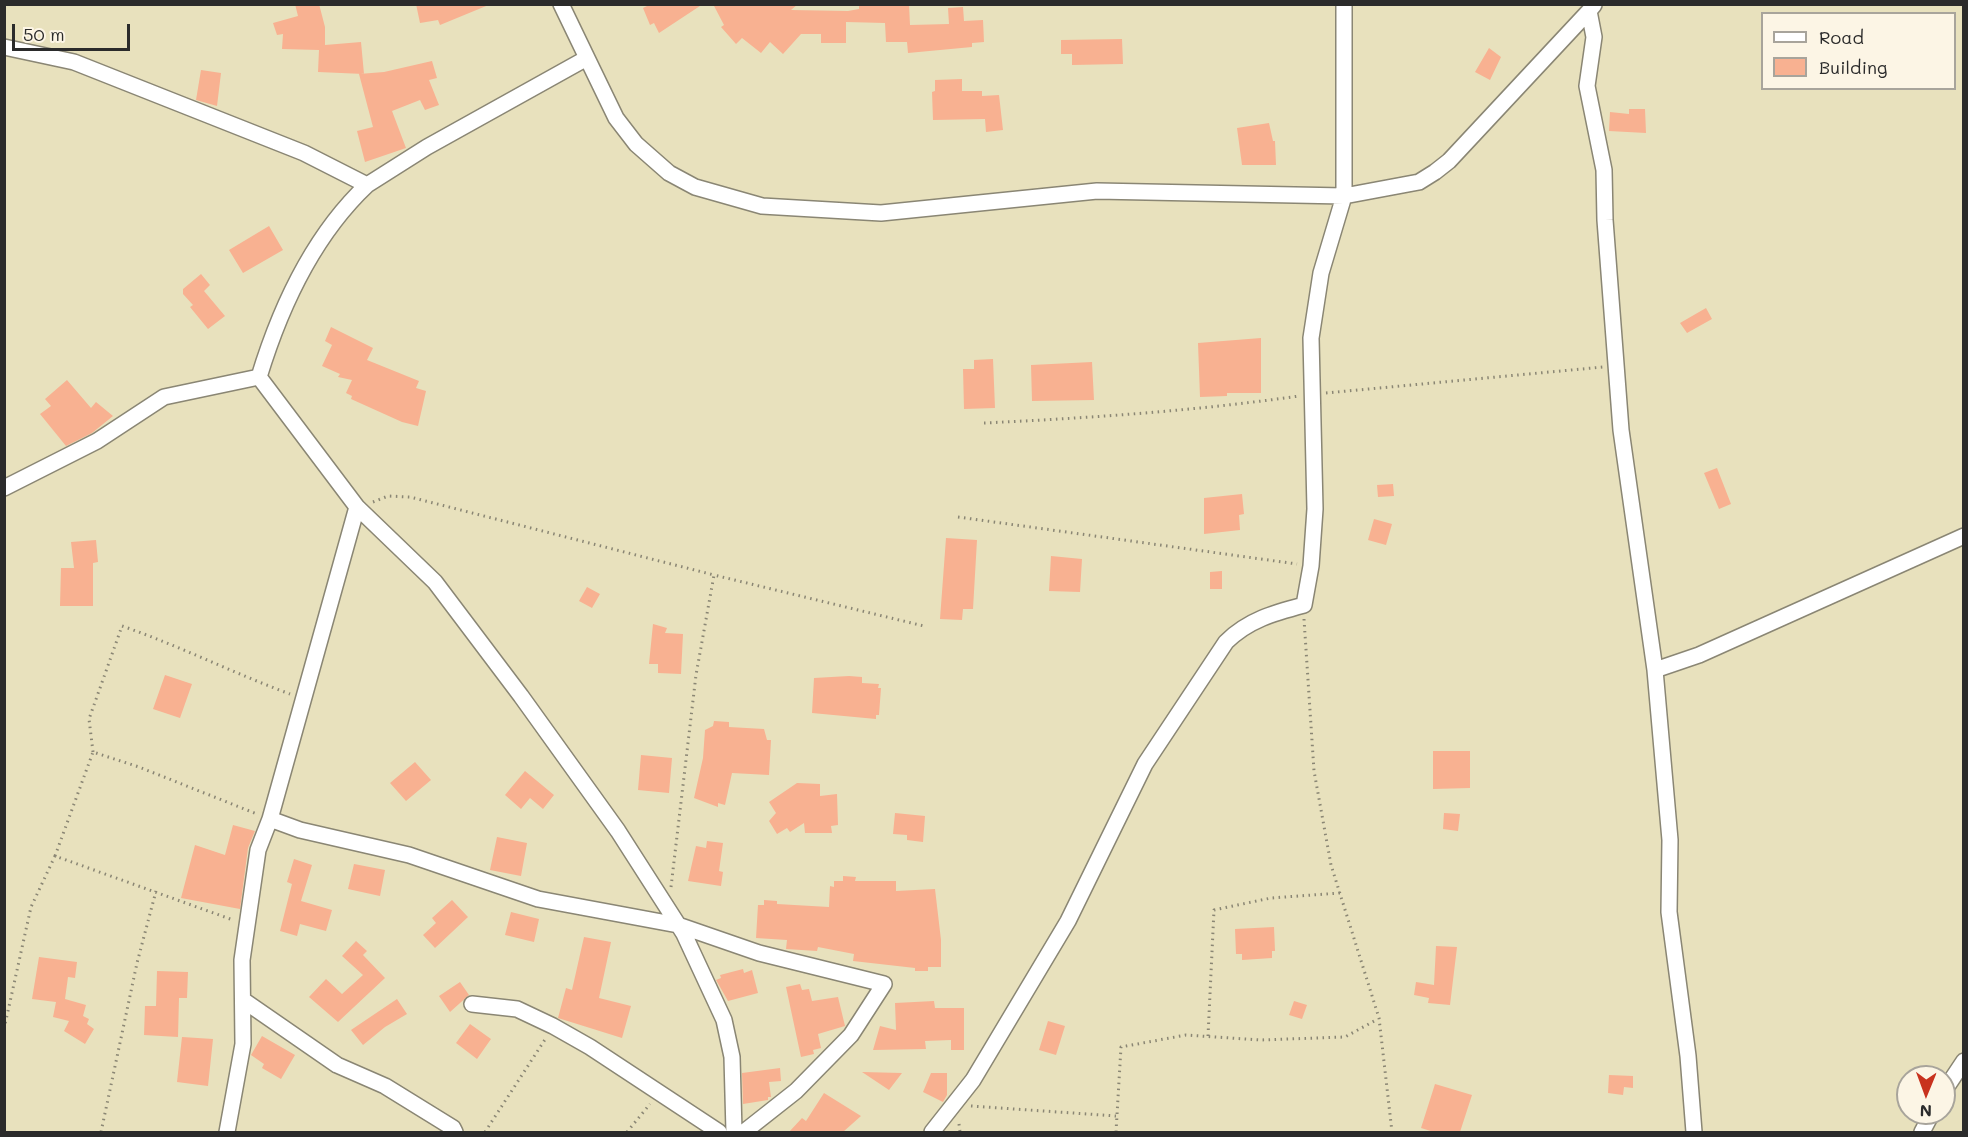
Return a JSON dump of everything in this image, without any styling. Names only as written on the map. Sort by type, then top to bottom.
[{"type":"street","points":[[561,4],[616,118],[636,144],[669,173],[695,187],[762,206],[881,213],[1097,191],[1344,196],[1419,182],[1449,160],[1592,8]]},
{"type":"street","points":[[932,1132],[957,1105],[1068,921],[1145,764],[1226,642],[1246,625],[1268,615],[1304,605],[1311,566],[1315,509],[1311,338],[1321,273],[1344,196],[1344,4]]},
{"type":"street","points":[[1592,8],[1594,36],[1587,86],[1604,170],[1605,220],[1621,430],[1655,670],[1670,840],[1670,912],[1688,1056],[1694,1132]]},
{"type":"street","points":[[4,46],[74,62],[304,153],[368,185]]},
{"type":"street","points":[[259,377],[291,296],[321,240],[346,205],[368,185],[427,147],[586,58]]},
{"type":"street","points":[[4,488],[97,441],[164,398],[259,377]]},
{"type":"street","points":[[259,377],[357,507],[435,582],[618,831],[678,925],[724,1020],[732,1057],[734,1132]]},
{"type":"street","points":[[227,1132],[243,1044],[242,960],[258,850],[270,819],[357,507]]},
{"type":"street","points":[[1655,670],[1699,655],[1964,536]]},
{"type":"street","points":[[270,819],[300,830],[409,855],[538,899],[678,925],[759,953],[884,984],[851,1035],[796,1091],[744,1132]]},
{"type":"street","points":[[243,1000],[337,1065],[385,1086],[453,1128],[455,1132]]},
{"type":"street","points":[[472,1004],[517,1009],[553,1026],[719,1132]]},
{"type":"path","points":[[984,423],[1101,417],[1236,405],[1312,394],[1616,365]]},
{"type":"path","points":[[357,507],[388,496],[410,498],[924,626]]},
{"type":"path","points":[[958,517],[1311,566]]},
{"type":"path","points":[[668,910],[696,675],[714,574]]},
{"type":"path","points":[[1304,605],[1314,771],[1331,865],[1378,1018],[1392,1132]]},
{"type":"path","points":[[4,1029],[32,907],[56,856],[93,752],[89,719],[122,626],[175,644],[249,679],[303,699]]},
{"type":"path","points":[[93,752],[139,767],[270,819]]},
{"type":"path","points":[[56,856],[247,926]]},
{"type":"path","points":[[101,1132],[136,963],[156,891]]},
{"type":"path","points":[[1208,1036],[1214,910],[1271,898],[1340,893]]},
{"type":"path","points":[[1116,1132],[1121,1047],[1186,1035],[1260,1040],[1345,1038],[1378,1018]]},
{"type":"path","points":[[485,1132],[553,1026]]},
{"type":"path","points":[[627,1132],[660,1093]]},
{"type":"path","points":[[960,1132],[957,1105],[1116,1116]]},
{"type":"building","points":[[295,4],[319,4],[325,27],[325,45],[361,42],[364,74],[318,72],[319,50],[282,49],[283,34],[277,35],[273,23],[298,16]]},
{"type":"building","points":[[416,4],[491,4],[440,25],[438,20],[420,23]]},
{"type":"building","points":[[651,4],[703,4],[659,33],[654,23],[650,25],[643,8]]},
{"type":"building","points":[[713,4],[798,4],[791,10],[848,11],[859,9],[859,4],[909,4],[910,25],[949,24],[948,8],[963,7],[964,21],[983,20],[984,42],[972,43],[972,47],[908,53],[907,42],[886,42],[885,23],[846,22],[846,43],[821,43],[821,34],[801,34],[783,54],[770,42],[761,53],[742,38],[736,44],[721,27],[724,25]]},
{"type":"building","points":[[1122,39],[1123,64],[1072,65],[1072,54],[1061,54],[1061,40]]},
{"type":"building","points":[[1489,48],[1501,57],[1490,80],[1475,72]]},
{"type":"building","points":[[432,61],[437,78],[429,80],[439,105],[425,110],[420,100],[392,111],[406,148],[365,162],[357,131],[373,127],[359,74],[384,72]]},
{"type":"building","points":[[201,70],[221,73],[217,106],[196,100]]},
{"type":"building","points":[[962,79],[962,91],[982,91],[982,96],[999,95],[1003,130],[986,132],[985,119],[933,120],[932,92],[935,91],[935,80]]},
{"type":"building","points":[[1629,109],[1645,109],[1646,133],[1609,131],[1610,112],[1629,114]]},
{"type":"building","points":[[1269,123],[1273,141],[1275,141],[1276,165],[1242,165],[1237,128]]},
{"type":"building","points":[[269,226],[283,250],[243,273],[229,250]]},
{"type":"building","points":[[201,274],[210,285],[204,291],[225,316],[208,329],[190,307],[193,305],[183,294],[183,289]]},
{"type":"building","points":[[1706,308],[1712,319],[1687,333],[1680,323]]},
{"type":"building","points":[[331,327],[373,348],[367,360],[419,381],[416,388],[426,391],[418,426],[402,422],[351,399],[352,396],[346,393],[352,380],[338,377],[340,374],[322,366],[332,345],[325,341]]},
{"type":"building","points":[[1261,338],[1261,393],[1227,393],[1227,396],[1200,397],[1198,343]]},
{"type":"building","points":[[993,359],[995,408],[964,409],[963,369],[974,369],[974,360]]},
{"type":"building","points":[[1092,362],[1094,400],[1032,401],[1031,365]]},
{"type":"building","points":[[67,380],[91,408],[96,402],[113,416],[92,433],[66,446],[40,414],[51,406],[45,399]]},
{"type":"building","points":[[1717,468],[1731,504],[1719,509],[1704,473]]},
{"type":"building","points":[[1393,484],[1394,496],[1378,497],[1377,485]]},
{"type":"building","points":[[1242,494],[1244,514],[1239,515],[1240,530],[1204,534],[1204,498]]},
{"type":"building","points":[[1374,519],[1392,524],[1386,545],[1368,540]]},
{"type":"building","points":[[946,538],[977,540],[973,609],[963,609],[962,620],[940,619]]},
{"type":"building","points":[[96,540],[98,562],[93,563],[93,606],[60,606],[61,568],[74,568],[71,542]]},
{"type":"building","points":[[1051,556],[1082,559],[1080,592],[1049,591]]},
{"type":"building","points":[[1222,571],[1222,589],[1210,589],[1210,572]]},
{"type":"building","points":[[587,587],[600,594],[592,608],[579,601]]},
{"type":"building","points":[[653,624],[667,628],[665,633],[683,634],[681,674],[658,673],[658,664],[649,664]]},
{"type":"building","points":[[165,675],[192,684],[180,718],[153,709]]},
{"type":"building","points":[[862,677],[862,683],[879,684],[878,688],[881,688],[879,715],[876,715],[876,719],[812,713],[814,678]]},
{"type":"building","points":[[714,721],[729,722],[729,727],[764,729],[767,740],[771,740],[769,775],[732,773],[725,805],[718,803],[718,807],[694,798],[703,758],[705,730],[713,726]]},
{"type":"building","points":[[1433,751],[1470,751],[1470,788],[1433,789]]},
{"type":"building","points":[[641,755],[672,758],[669,793],[638,790]]},
{"type":"building","points":[[415,762],[431,780],[406,801],[390,783]]},
{"type":"building","points":[[525,771],[554,795],[543,809],[530,798],[521,809],[505,795]]},
{"type":"building","points":[[797,783],[820,784],[820,796],[837,794],[838,825],[831,826],[832,833],[805,833],[804,823],[790,832],[787,828],[777,834],[769,821],[776,813],[769,802]]},
{"type":"building","points":[[895,813],[925,816],[923,842],[907,840],[907,835],[893,834]]},
{"type":"building","points":[[1444,813],[1460,814],[1458,831],[1443,829]]},
{"type":"building","points":[[233,825],[255,831],[248,848],[240,909],[181,898],[195,845],[225,855]]},
{"type":"building","points":[[497,837],[527,843],[521,876],[490,870]]},
{"type":"building","points":[[707,841],[723,843],[719,871],[723,872],[721,886],[688,881],[696,846],[706,848]]},
{"type":"building","points":[[294,859],[312,865],[301,901],[332,910],[326,931],[300,924],[297,936],[280,931],[292,884],[287,882]]},
{"type":"building","points":[[354,864],[385,870],[380,896],[348,889]]},
{"type":"building","points":[[843,876],[856,877],[855,881],[896,881],[896,891],[935,889],[941,940],[941,967],[928,967],[928,971],[915,971],[915,968],[853,961],[854,954],[818,947],[817,951],[786,949],[787,940],[756,938],[758,905],[764,905],[764,900],[777,901],[777,904],[829,907],[830,886],[834,887],[834,881],[843,881]]},
{"type":"building","points":[[452,900],[468,917],[435,948],[423,935],[436,923],[432,918]]},
{"type":"building","points":[[511,912],[539,919],[534,942],[505,935]]},
{"type":"building","points":[[1274,927],[1275,951],[1272,951],[1272,958],[1242,960],[1242,954],[1236,954],[1235,929]]},
{"type":"building","points":[[584,937],[611,942],[599,998],[631,1006],[622,1038],[558,1018],[566,988],[572,990]]},
{"type":"building","points":[[356,941],[367,951],[363,955],[385,978],[338,1022],[309,997],[326,979],[342,994],[363,975],[342,956]]},
{"type":"building","points":[[1436,946],[1457,947],[1450,1005],[1428,1003],[1429,998],[1414,995],[1416,982],[1434,985]]},
{"type":"building","points":[[39,957],[77,962],[75,978],[68,977],[65,999],[86,1005],[83,1016],[89,1019],[87,1024],[94,1029],[85,1044],[64,1031],[69,1021],[53,1017],[56,1002],[32,999]]},
{"type":"building","points":[[743,969],[744,973],[752,970],[758,993],[728,1001],[716,980],[721,978],[720,975]]},
{"type":"building","points":[[157,971],[188,972],[187,998],[179,998],[178,1037],[144,1035],[145,1006],[156,1006]]},
{"type":"building","points":[[460,982],[469,995],[450,1012],[439,996]]},
{"type":"building","points":[[800,984],[802,990],[809,989],[812,1001],[838,997],[845,1026],[818,1034],[821,1048],[813,1050],[814,1054],[801,1057],[786,987]]},
{"type":"building","points":[[397,999],[407,1014],[385,1027],[363,1045],[351,1030]]},
{"type":"building","points":[[934,1001],[935,1008],[964,1008],[964,1050],[951,1050],[951,1040],[925,1041],[926,1049],[873,1050],[880,1026],[896,1030],[895,1003]]},
{"type":"building","points":[[1294,1001],[1307,1005],[1302,1019],[1289,1015]]},
{"type":"building","points":[[1048,1021],[1065,1026],[1056,1055],[1039,1050]]},
{"type":"building","points":[[470,1024],[491,1039],[477,1059],[456,1043]]},
{"type":"building","points":[[262,1036],[295,1055],[281,1079],[262,1068],[264,1064],[251,1055]]},
{"type":"building","points":[[182,1037],[213,1039],[208,1086],[177,1082]]},
{"type":"building","points":[[780,1068],[781,1081],[769,1082],[771,1097],[768,1097],[768,1100],[743,1104],[742,1073]]},
{"type":"building","points":[[862,1072],[902,1073],[889,1090]]},
{"type":"building","points":[[931,1073],[947,1073],[947,1095],[943,1102],[923,1092]]},
{"type":"building","points":[[1609,1075],[1633,1076],[1633,1088],[1624,1087],[1623,1095],[1608,1093]]},
{"type":"building","points":[[1435,1084],[1472,1095],[1460,1132],[1434,1132],[1421,1128]]},
{"type":"building","points":[[824,1093],[861,1116],[843,1132],[789,1132],[802,1118],[806,1121]]}]
